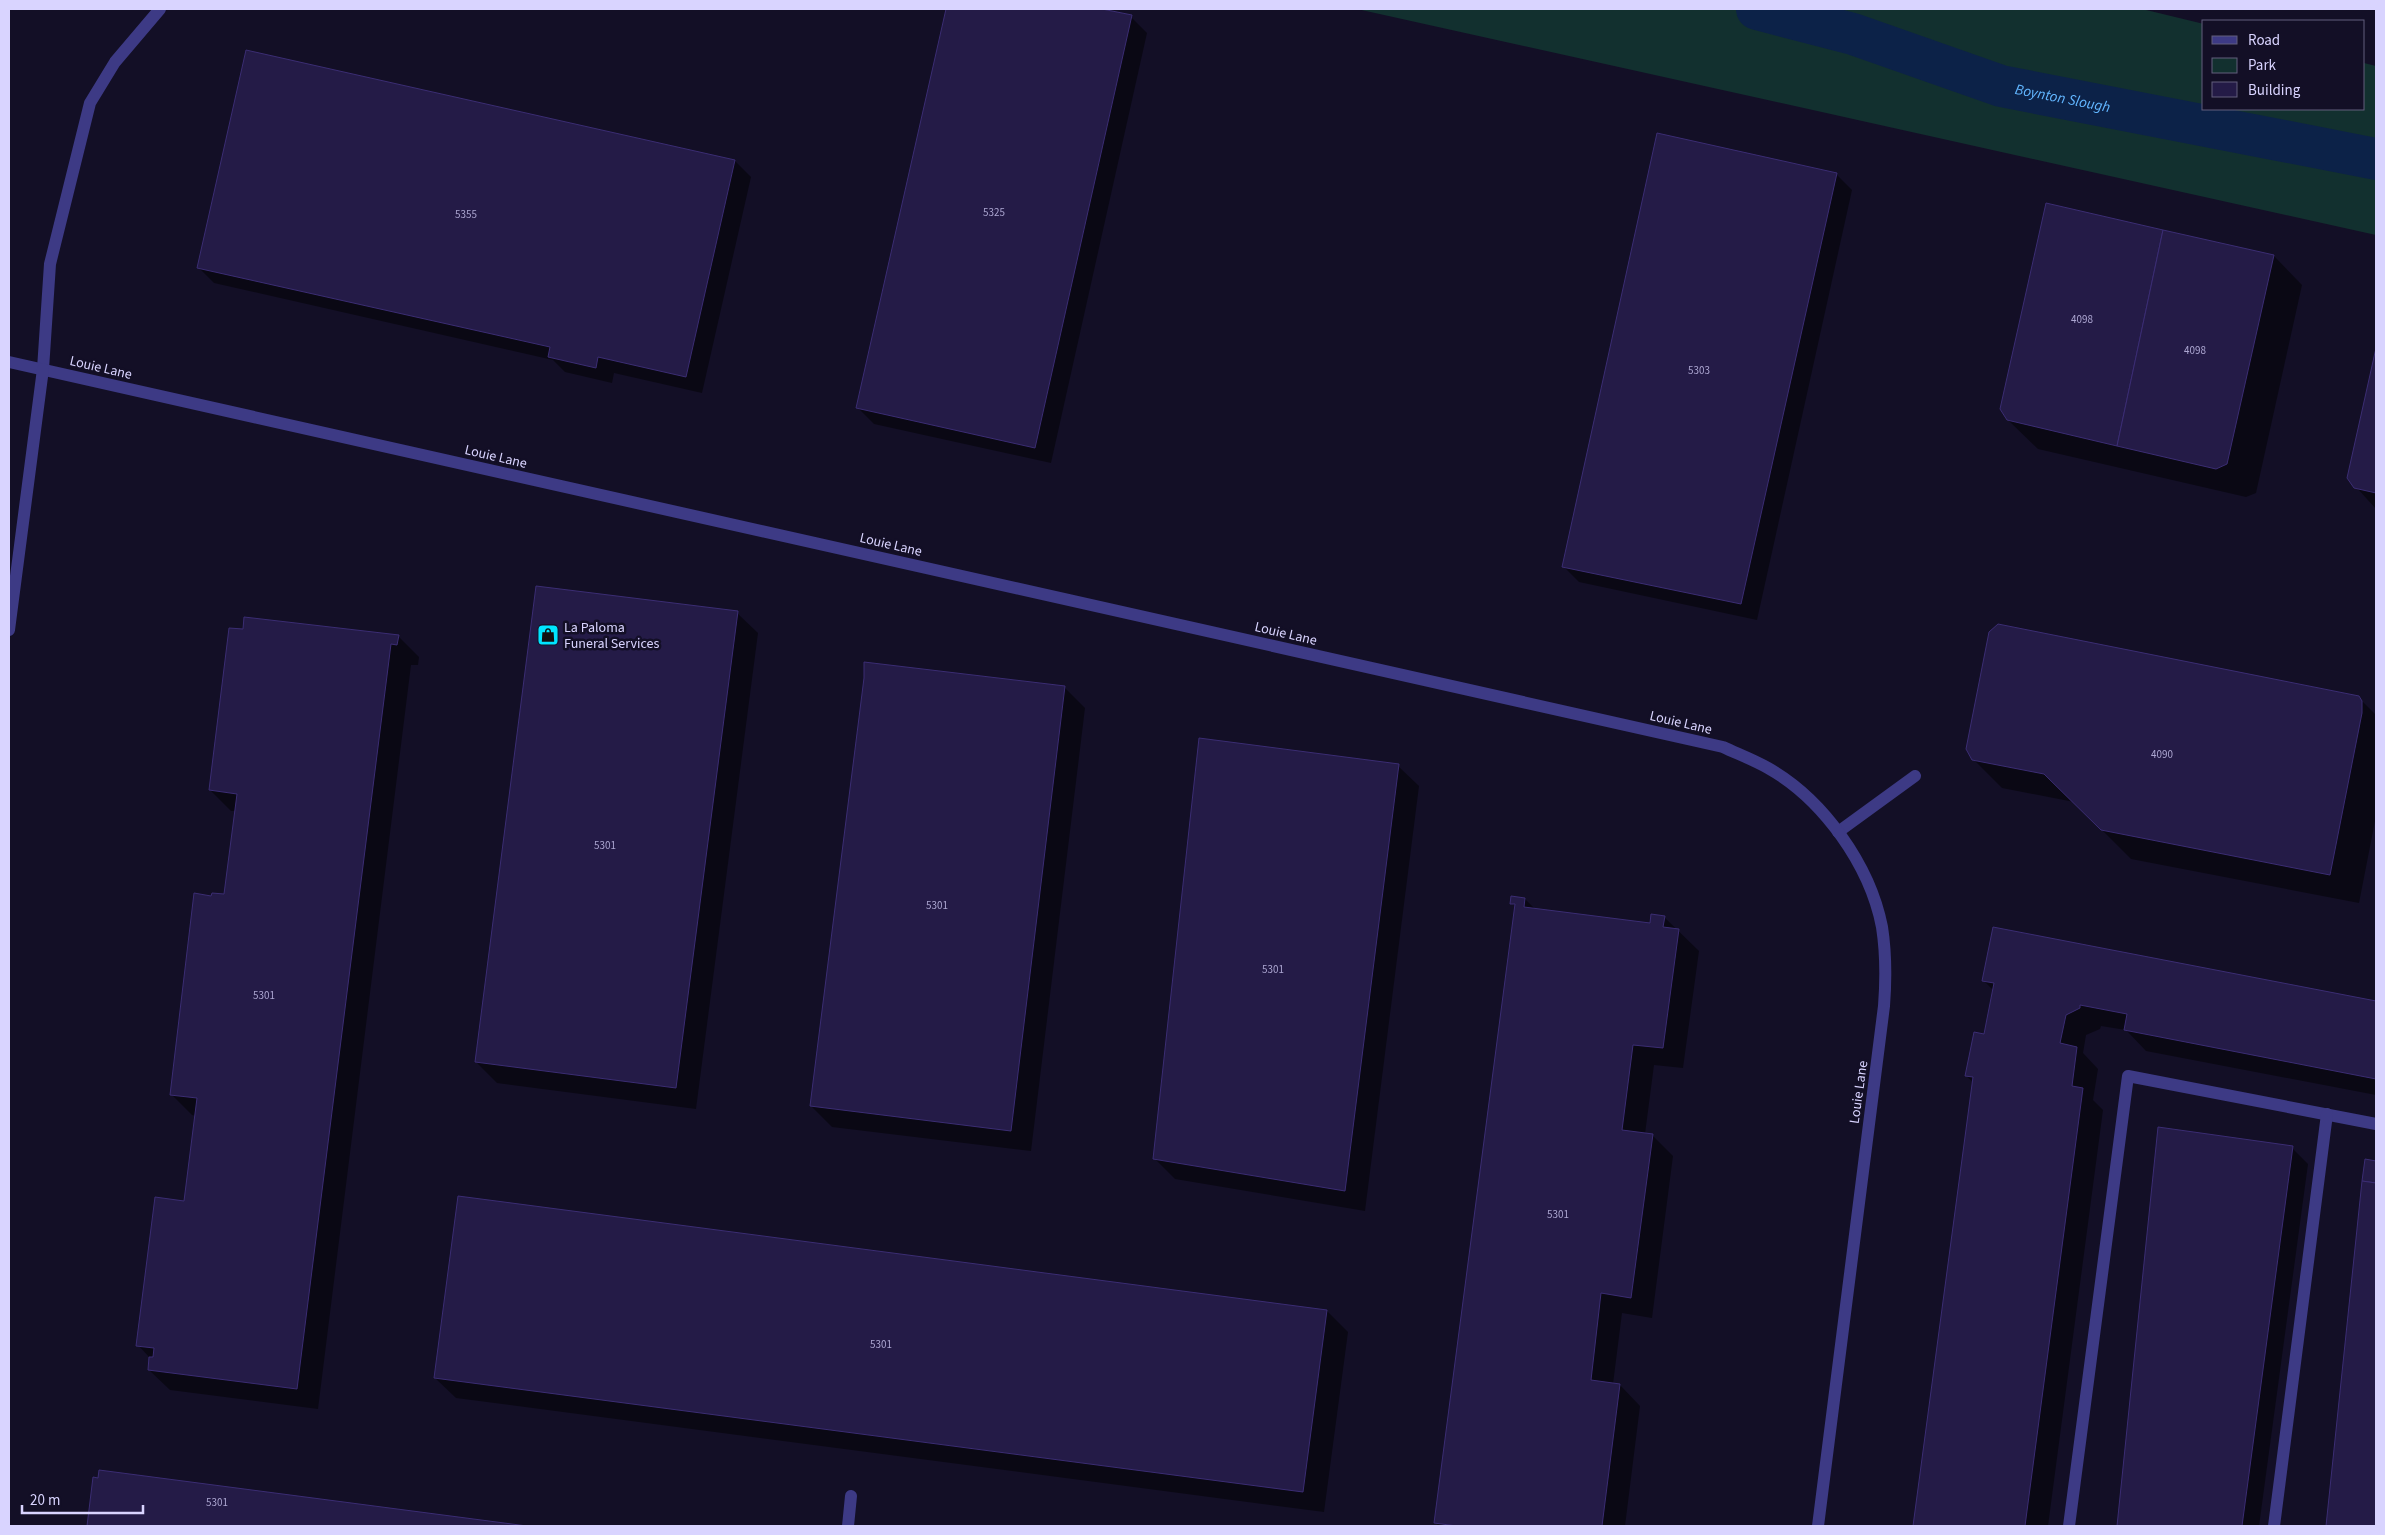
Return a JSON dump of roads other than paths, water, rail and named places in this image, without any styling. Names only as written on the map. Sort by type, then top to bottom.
[{"type":"street","points":[[9,630],[42,369],[50,264],[90,103],[115,62],[160,9]]},
{"type":"street","name":"Louie Lane","points":[[9,362],[1723,747],[1768,768],[1808,797],[1844,838],[1866,880],[1882,926],[1886,974],[1884,1006],[1818,1526]]},
{"type":"street","points":[[1838,832],[1915,776]]},
{"type":"street","points":[[2069,1526],[2128,1076],[2376,1124]]},
{"type":"street","points":[[2274,1526],[2327,1114]]},
{"type":"street","points":[[848,1526],[851,1496]]},
{"type":"waterway","name":"Boynton Slough","points":[[1757,9],[1853,34],[2001,86],[2376,159]]},
{"type":"place","name":"La Paloma Funeral Services","points":[[548,635]]}]
